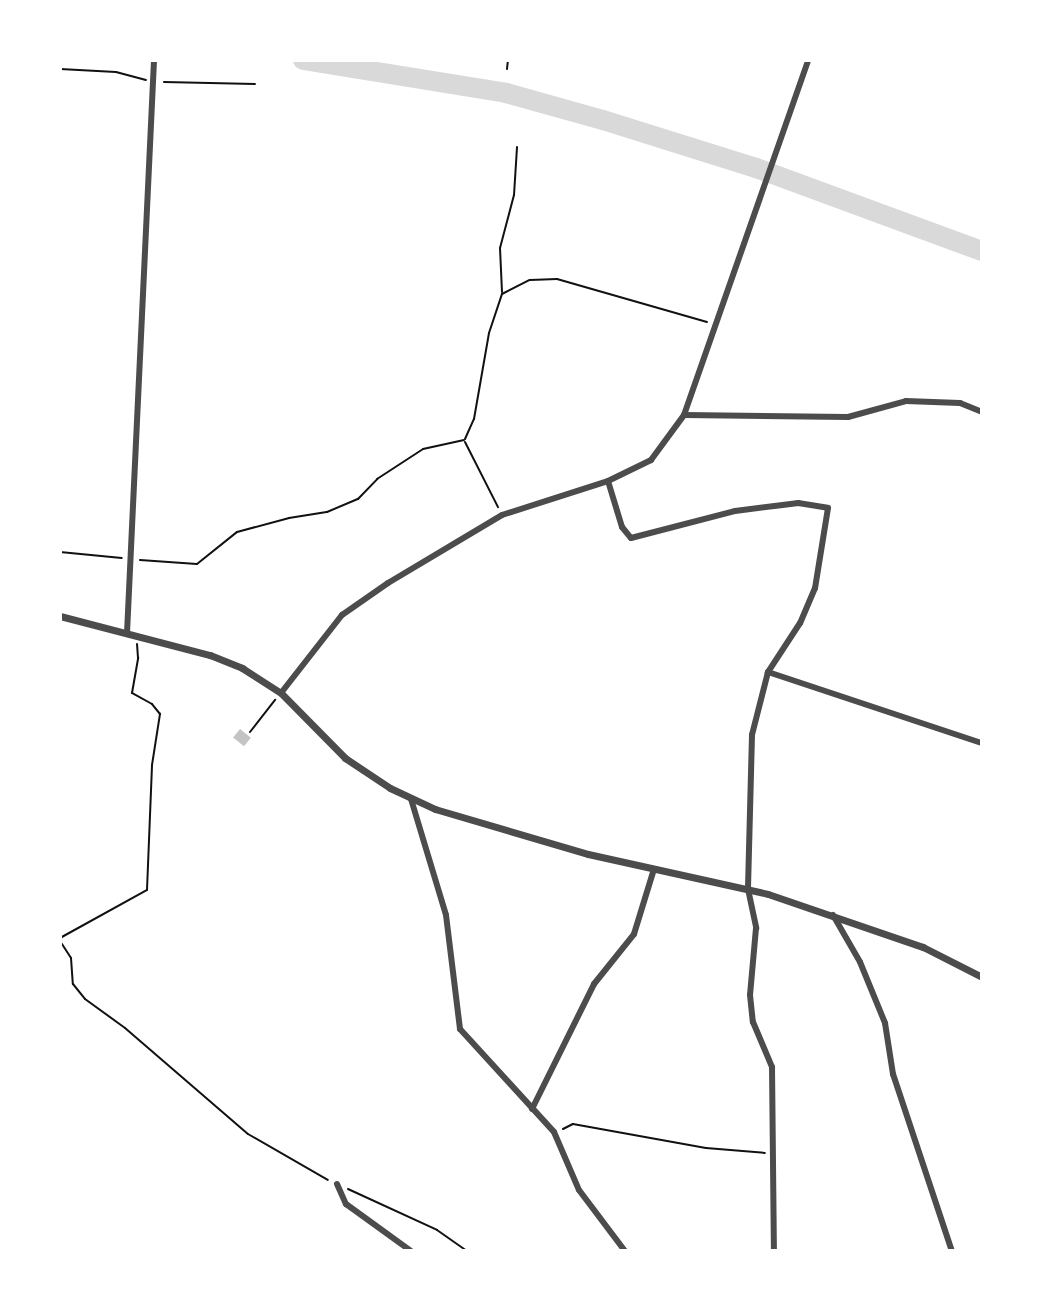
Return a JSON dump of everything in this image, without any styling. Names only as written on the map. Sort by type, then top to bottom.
[{"type":"street","points":[[131,634],[130,559],[154,60]]},
{"type":"street","points":[[281,693],[342,615],[502,515],[608,481],[651,460],[684,415],[808,60]]},
{"type":"street","points":[[684,415],[848,417],[906,401],[960,403],[982,412]]},
{"type":"street","points":[[608,481],[622,527],[631,538],[735,511],[798,503],[828,508],[815,588],[800,623],[768,672],[752,735],[748,889],[756,928],[750,995],[753,1022],[772,1067],[774,1251]]},
{"type":"street","points":[[60,616],[210,655],[242,668],[281,693],[345,758],[411,799],[588,854],[748,889],[833,915],[923,947],[982,977]]},
{"type":"street","points":[[768,672],[982,743]]},
{"type":"street","points":[[411,799],[446,915],[460,1029],[554,1132],[579,1190],[625,1251]]},
{"type":"street","points":[[532,1109],[594,984],[634,934],[654,869]]},
{"type":"street","points":[[833,915],[860,962],[885,1023],[893,1074],[952,1251]]},
{"type":"street","points":[[337,1184],[346,1204],[411,1251]]},
{"type":"path","points":[[507,69],[508,60]]},
{"type":"path","points":[[464,440],[474,419],[489,333],[502,294],[500,248],[514,195],[517,147]]},
{"type":"path","points":[[502,294],[530,280],[557,279],[715,325]]},
{"type":"path","points":[[60,552],[197,564],[237,532],[327,512],[358,499],[377,479],[423,449],[464,440]]},
{"type":"path","points":[[464,440],[502,515]]},
{"type":"path","points":[[131,634],[138,658],[132,693],[152,704],[160,714],[152,765],[147,890],[60,940],[71,958],[73,984],[85,999],[125,1028],[248,1134],[337,1184],[437,1230],[467,1251]]},
{"type":"path","points":[[250,732],[281,693]]},
{"type":"path","points":[[554,1132],[573,1124],[706,1148],[775,1153]]},
{"type":"building","points":[[240,729],[251,738],[244,746],[233,738]]},
{"type":"waterway","points":[[303,60],[506,93],[603,120],[756,168],[982,251]]}]
